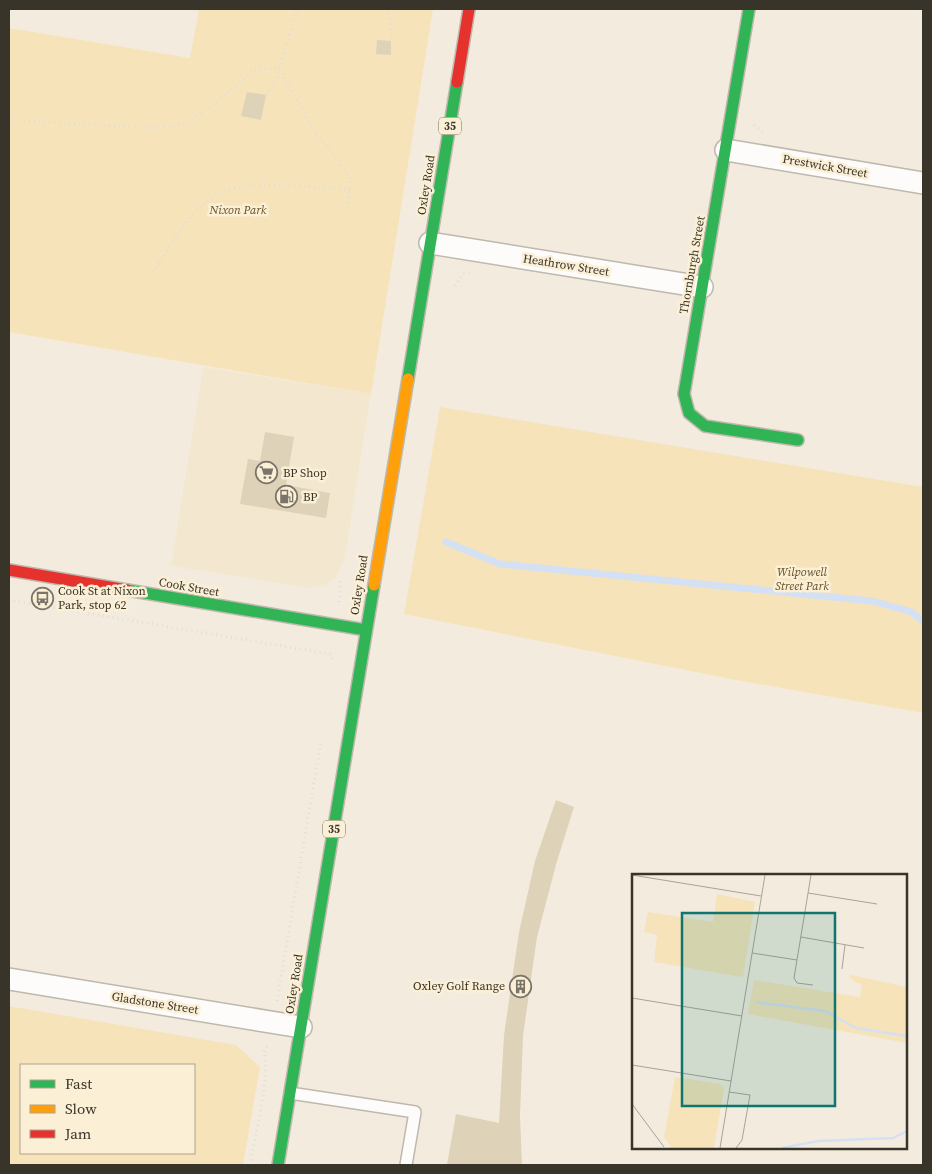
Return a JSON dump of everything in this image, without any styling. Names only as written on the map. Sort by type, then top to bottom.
[{"type":"main road","name":"Oxley Road","points":[[278,1165],[469,9]]},
{"type":"main road","name":"Thornburgh Street","points":[[749,9],[684,394],[689,413],[705,426],[798,440]]},
{"type":"main road","name":"Cook Street","points":[[9,570],[366,630]]},
{"type":"street","name":"Prestwick Street","points":[[726,150],[923,183]]},
{"type":"street","name":"Heathrow Street","points":[[430,243],[702,287]]},
{"type":"street","name":"Gladstone Street","points":[[9,979],[301,1026]]},
{"type":"lane","points":[[290,1093],[415,1112],[406,1165]]},
{"type":"path","points":[[266,95],[276,80],[297,9]]},
{"type":"path","points":[[387,9],[392,31],[391,41]]},
{"type":"path","points":[[9,120],[154,128],[181,125],[212,106],[254,70],[279,68]]},
{"type":"path","points":[[279,68],[316,134],[344,167],[351,180],[348,204]]},
{"type":"path","points":[[154,272],[195,213],[212,197],[229,190],[290,185],[351,190]]},
{"type":"path","points":[[9,600],[330,654],[334,659],[333,668]]},
{"type":"path","points":[[250,1165],[264,1081],[266,1061],[264,1052],[267,1050],[273,1022],[321,737]]},
{"type":"shaded area","points":[[203,367],[371,394],[345,557],[336,577],[327,584],[309,588],[171,566]]},
{"type":"green space","name":"Nixon Park","points":[[199,9],[433,9],[371,394],[9,332],[9,28],[190,58]]},
{"type":"green space","name":"Wilpowell Street Park","points":[[440,407],[923,487],[923,713],[736,680],[404,614]]},
{"type":"green space","points":[[9,1006],[236,1045],[260,1067],[243,1165],[9,1165]]},
{"type":"building","points":[[377,40],[391,41],[391,55],[376,54]]},
{"type":"building","points":[[247,92],[266,95],[261,120],[241,116]]},
{"type":"building","name":"BP Shop","points":[[265,432],[294,437],[286,485],[330,493],[326,518],[240,504],[248,459],[260,461]]},
{"type":"building","name":"Oxley Golf Range","points":[[556,800],[574,807],[557,861],[537,937],[523,1036],[520,1115],[522,1165],[447,1165],[456,1114],[499,1123],[504,1035],[519,932],[535,861]]},
{"type":"waterway","points":[[446,542],[500,564],[872,601],[912,612],[923,621]]},
{"type":"traffic: fast","points":[[749,9],[684,394],[689,413],[705,426],[798,440]]},
{"type":"traffic: fast","points":[[408,379],[457,82]]},
{"type":"traffic: fast","points":[[278,1165],[374,585]]},
{"type":"traffic: fast","points":[[127,590],[366,630]]},
{"type":"traffic: slow","points":[[374,585],[408,379]]},
{"type":"traffic: jam","points":[[457,82],[469,9]]},
{"type":"traffic: jam","points":[[9,570],[127,590]]},
{"type":"place","name":"BP Shop","points":[[267,473]]},
{"type":"place","name":"BP","points":[[287,497]]},
{"type":"place","name":"Cook St at Nixon Park, stop 62","points":[[42,598]]},
{"type":"place","name":"Oxley Golf Range","points":[[521,986]]}]
